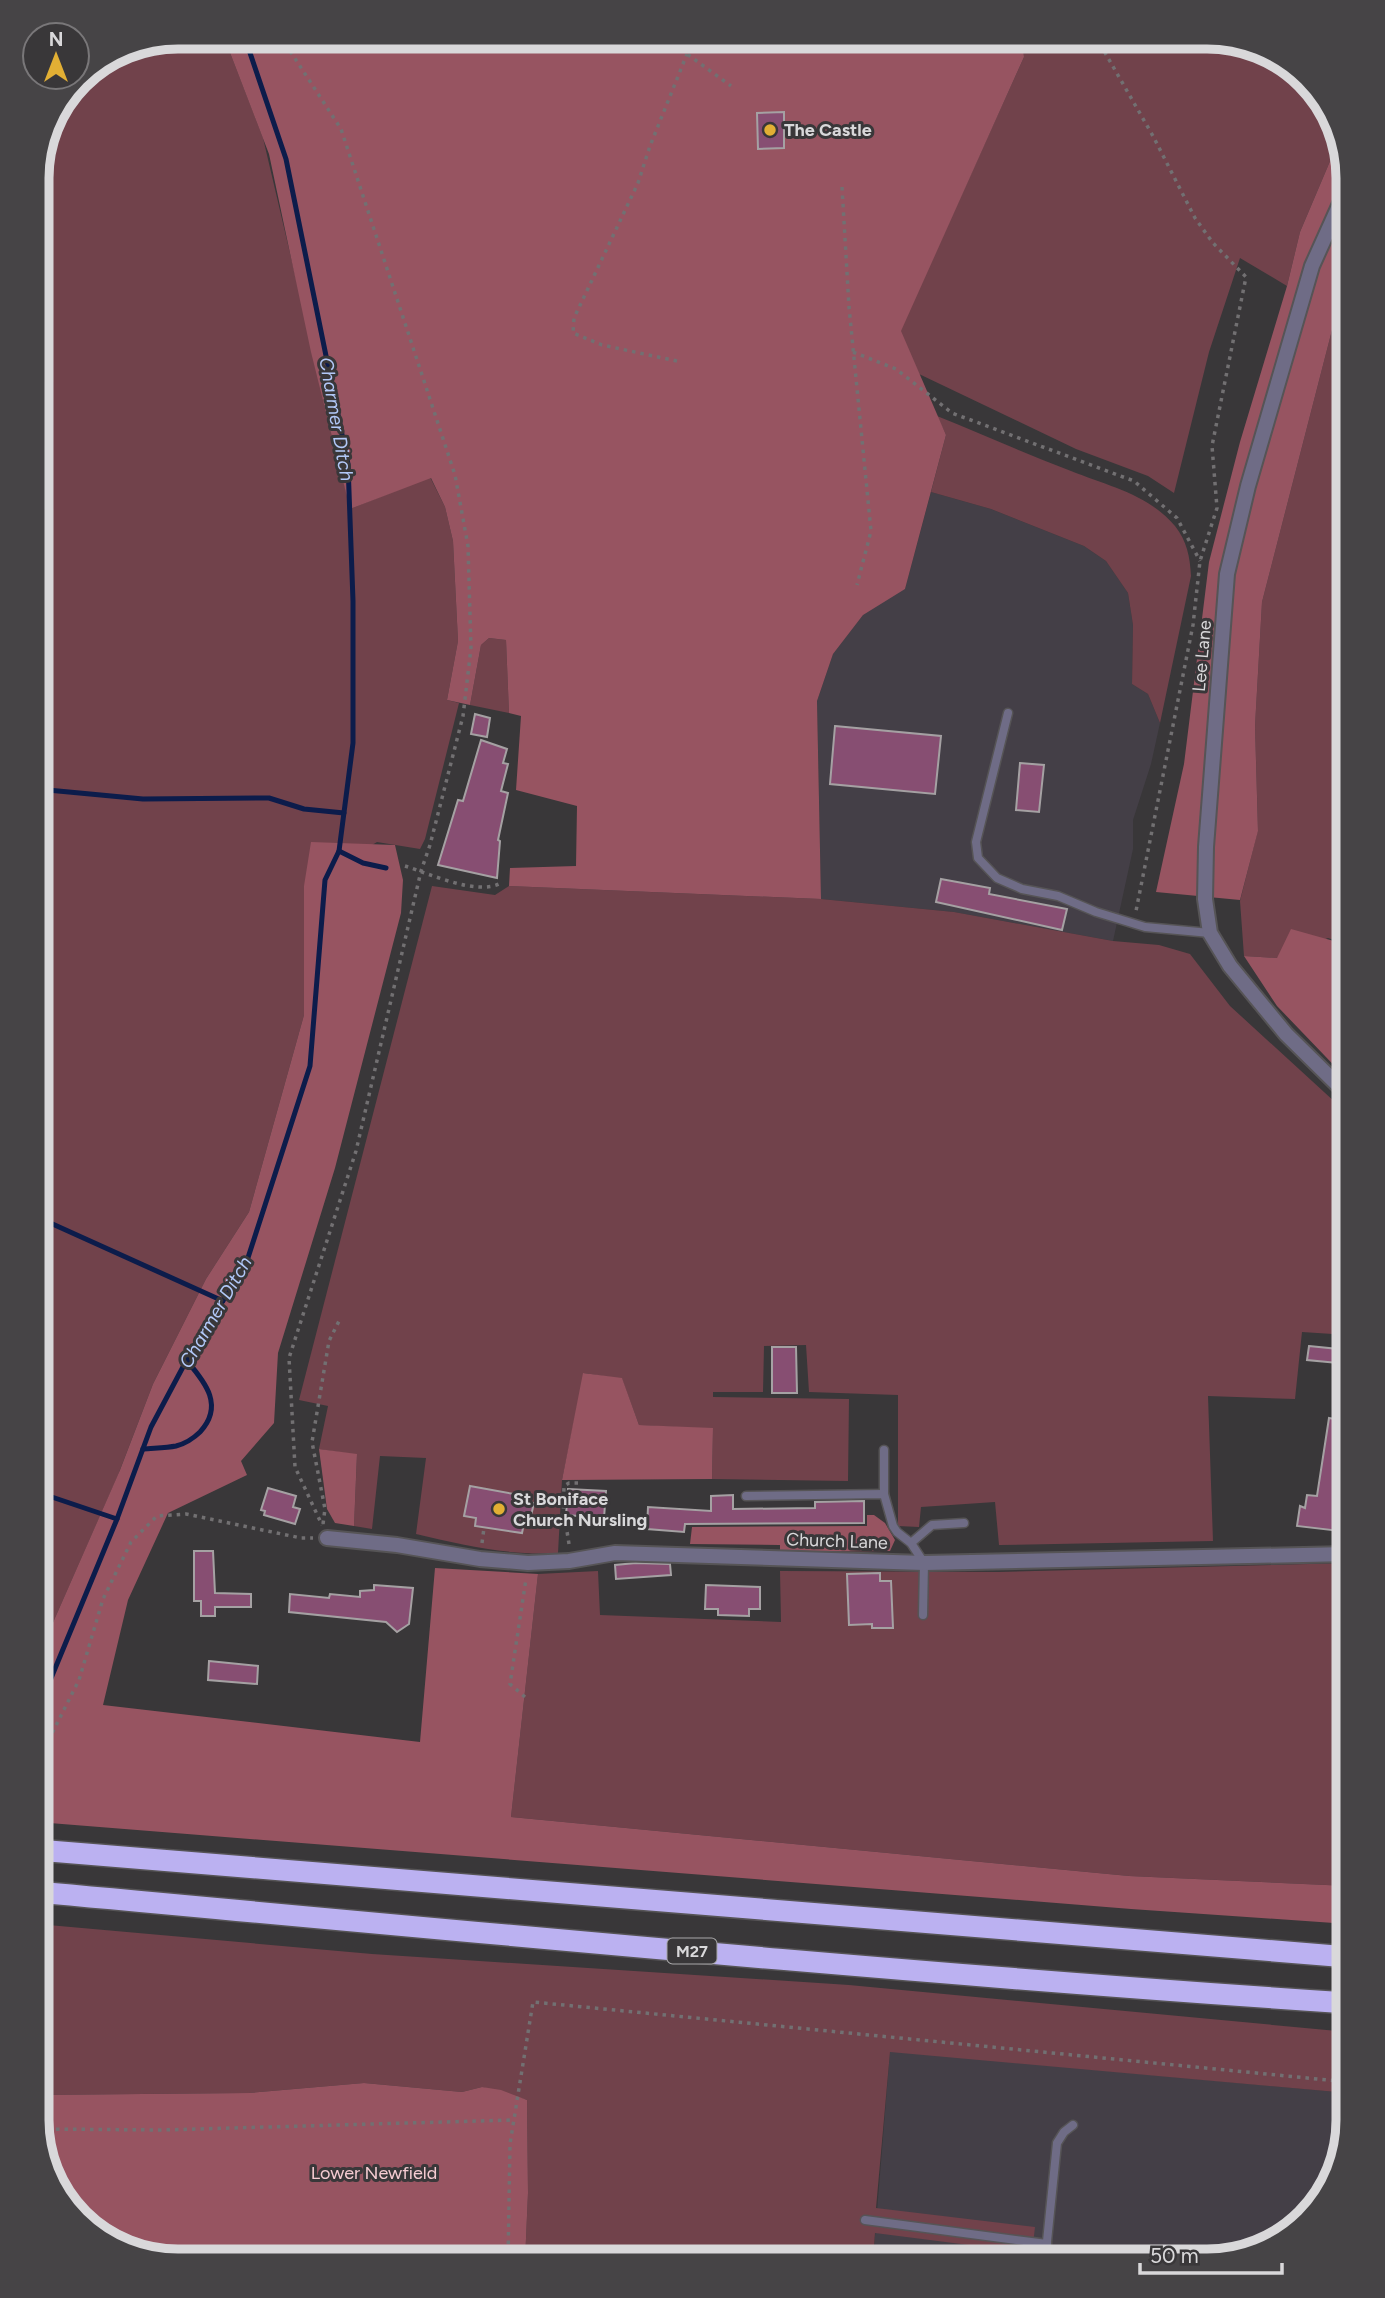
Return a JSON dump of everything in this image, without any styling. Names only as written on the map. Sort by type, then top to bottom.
[{"type":"highway","points":[[49,1851],[1336,1956]]},
{"type":"highway","name":"M27","points":[[49,1893],[833,1964],[1336,2002]]},
{"type":"street","name":"Lee Lane","points":[[1336,213],[1312,267],[1248,486],[1227,574],[1206,846],[1205,899],[1210,933],[1230,966],[1286,1034],[1336,1083]]},
{"type":"street","name":"Church Lane","points":[[327,1538],[528,1563],[615,1553],[924,1563],[1336,1554]]},
{"type":"lane","points":[[1007,713],[976,842],[978,858],[997,878],[1022,889],[1058,896],[1096,912],[1145,926],[1210,933]]},
{"type":"lane","points":[[884,1450],[884,1494],[893,1526],[911,1543],[924,1563],[923,1615]]},
{"type":"lane","points":[[746,1496],[884,1494]]},
{"type":"lane","points":[[911,1543],[932,1525],[964,1523]]},
{"type":"lane","points":[[1046,2249],[1056,2143],[1064,2132],[1073,2126]]},
{"type":"lane","points":[[865,2220],[1047,2244]]},
{"type":"path","points":[[289,49],[341,129],[455,475],[468,546],[470,598],[471,648],[463,716],[421,871],[356,1151],[289,1358],[295,1467],[322,1526],[325,1509],[312,1442],[329,1341],[340,1319]]},
{"type":"path","points":[[677,361],[602,345],[573,333],[573,318],[638,183],[687,54],[692,49]]},
{"type":"path","points":[[1103,49],[1153,136],[1195,218],[1213,243],[1246,278],[1212,446],[1217,509],[1200,561],[1193,625],[1133,923]]},
{"type":"path","points":[[687,54],[731,86]]},
{"type":"path","points":[[842,187],[853,352],[871,531],[858,585]]},
{"type":"path","points":[[853,352],[895,369],[952,413],[1134,481],[1177,518],[1200,561]]},
{"type":"path","points":[[405,866],[466,886],[491,888],[499,884]]},
{"type":"path","points":[[569,1560],[569,1535],[563,1518],[564,1486],[578,1483]]},
{"type":"path","points":[[49,1739],[79,1680],[103,1598],[131,1542],[157,1516],[186,1514],[302,1538],[327,1538]]},
{"type":"path","points":[[566,1525],[570,1515]]},
{"type":"path","points":[[524,1697],[510,1684],[528,1563]]},
{"type":"path","points":[[508,2249],[510,2144],[533,2002],[1336,2081]]},
{"type":"path","points":[[50,2129],[162,2130],[514,2120]]},
{"type":"shaded area","points":[[229,49],[263,138],[350,509],[430,477],[445,507],[453,541],[458,641],[447,700],[459,703],[425,839],[420,849],[377,842],[304,886],[304,1015],[249,1212],[206,1279],[153,1384],[118,1475],[49,1632],[49,169],[53,144],[71,106],[83,91],[91,91],[93,81],[113,66],[153,51]]},
{"type":"shaded area","points":[[1023,49],[1232,51],[1264,62],[1292,81],[1314,106],[1332,144],[1334,153],[1300,232],[1287,286],[1240,258],[1209,352],[1174,493],[1148,476],[1076,449],[919,374],[900,331],[1024,57]]},
{"type":"shaded area","points":[[1336,315],[1336,941],[1328,938],[1277,958],[1244,956],[1240,901],[1258,830],[1255,726],[1262,602]]},
{"type":"shaded area","points":[[937,416],[1140,498],[1175,526],[1187,550],[1191,576],[1160,723],[1148,694],[1132,684],[1133,625],[1128,593],[1106,561],[1084,546],[991,509],[931,492],[946,435]]},
{"type":"shaded area","points":[[931,492],[991,509],[1084,546],[1106,561],[1128,593],[1133,625],[1132,684],[1148,694],[1160,723],[1151,764],[1133,820],[1133,849],[1113,941],[954,912],[821,899],[817,701],[833,654],[872,603],[905,589]]},
{"type":"shaded area","points":[[489,638],[506,640],[509,713],[470,705],[481,645]]},
{"type":"shaded area","points":[[432,886],[495,895],[509,886],[821,899],[954,912],[1113,941],[1159,945],[1190,954],[1230,1006],[1336,1103],[1336,1334],[1302,1332],[1295,1399],[1208,1396],[1213,1541],[999,1545],[995,1502],[921,1507],[919,1527],[898,1526],[898,1395],[809,1392],[806,1345],[764,1346],[763,1392],[713,1392],[713,1397],[849,1399],[848,1481],[712,1479],[713,1429],[639,1425],[622,1379],[584,1373],[562,1480],[558,1553],[504,1551],[416,1534],[426,1458],[380,1456],[372,1529],[354,1526],[357,1455],[319,1449],[328,1406],[299,1400]]},
{"type":"shaded area","points":[[1336,1563],[1336,1885],[1129,1876],[511,1817],[538,1574],[598,1571],[600,1615],[781,1622],[780,1571],[998,1572]]},
{"type":"shaded area","points":[[49,1925],[372,1954],[849,1985],[1336,2031],[1336,2092],[890,2052],[876,2208],[1035,2227],[1032,2249],[1001,2249],[875,2233],[874,2249],[526,2249],[527,2100],[482,2087],[462,2092],[364,2083],[249,2093],[49,2095]]},
{"type":"shaded area","points":[[890,2051],[1336,2092],[1332,2154],[1314,2192],[1292,2217],[1279,2227],[1241,2245],[1207,2249],[874,2249]]},
{"type":"green space","points":[[229,49],[1023,49],[1024,57],[901,331],[946,435],[905,589],[863,615],[833,654],[817,701],[821,899],[509,886],[510,868],[576,866],[577,806],[516,790],[521,716],[509,713],[506,640],[489,638],[481,645],[470,705],[447,700],[458,641],[453,541],[445,507],[431,478],[350,509],[311,352],[269,154]]},
{"type":"green space","points":[[1334,153],[1336,315],[1262,602],[1255,726],[1258,831],[1240,900],[1156,892],[1184,764],[1209,562],[1300,232]]},
{"type":"green space","points":[[311,842],[395,845],[403,880],[401,913],[335,1168],[278,1353],[274,1423],[241,1461],[247,1475],[168,1513],[128,1600],[103,1705],[420,1742],[435,1568],[538,1574],[511,1817],[1129,1876],[1336,1885],[1336,1923],[49,1823],[49,1632],[120,1470],[153,1384],[206,1279],[249,1212],[304,1015],[304,886]]},
{"type":"green space","points":[[1291,929],[1336,942],[1336,1067],[1277,1006],[1244,956],[1277,958]]},
{"type":"green space","points":[[583,1373],[622,1378],[639,1425],[713,1428],[712,1479],[562,1480]]},
{"type":"green space","points":[[319,1449],[357,1454],[354,1526],[335,1523],[327,1509]]},
{"type":"green space","points":[[867,1515],[874,1515],[885,1523],[895,1540],[890,1551],[780,1552],[780,1545],[690,1544],[692,1527],[867,1526]]},
{"type":"green space","name":"Lower Newfield","points":[[364,2083],[462,2092],[482,2087],[501,2090],[527,2100],[526,2249],[153,2247],[121,2236],[93,2217],[71,2192],[53,2154],[49,2095],[249,2093]]},
{"type":"building","name":"The Castle","points":[[784,112],[784,148],[758,149],[757,113]]},
{"type":"building","points":[[475,714],[490,718],[487,737],[471,734]]},
{"type":"building","points":[[835,726],[941,736],[935,794],[830,784]]},
{"type":"building","points":[[481,740],[507,749],[503,763],[508,764],[501,791],[508,793],[498,840],[497,878],[438,865],[458,800],[463,801]]},
{"type":"building","points":[[1020,763],[1044,765],[1039,812],[1016,810]]},
{"type":"building","points":[[941,879],[990,888],[989,894],[1067,909],[1062,930],[936,902]]},
{"type":"building","points":[[1309,1346],[1336,1349],[1336,1363],[1307,1360]]},
{"type":"building","points":[[772,1347],[796,1347],[797,1393],[772,1393]]},
{"type":"building","points":[[1329,1418],[1336,1419],[1336,1531],[1297,1526],[1300,1506],[1305,1508],[1307,1495],[1317,1496]]},
{"type":"building","name":"St Boniface Church Nursling","points":[[470,1486],[514,1494],[513,1499],[534,1503],[530,1520],[525,1519],[522,1533],[475,1526],[476,1518],[464,1516]]},
{"type":"building","points":[[268,1488],[296,1496],[293,1507],[300,1509],[295,1524],[264,1515],[265,1511],[261,1510]]},
{"type":"building","points":[[568,1489],[606,1491],[604,1518],[566,1515]]},
{"type":"building","points":[[733,1495],[733,1509],[815,1508],[815,1502],[864,1501],[864,1523],[685,1524],[684,1532],[647,1529],[648,1507],[711,1511],[711,1496]]},
{"type":"building","points":[[194,1551],[213,1551],[215,1593],[251,1594],[251,1607],[215,1607],[215,1616],[201,1616],[201,1601],[194,1601]]},
{"type":"building","points":[[670,1564],[671,1575],[616,1579],[615,1565]]},
{"type":"building","points":[[880,1573],[880,1581],[891,1581],[893,1628],[872,1628],[872,1624],[849,1625],[847,1574]]},
{"type":"building","points":[[374,1585],[413,1588],[409,1624],[397,1632],[386,1622],[289,1612],[290,1594],[329,1598],[330,1594],[360,1597],[360,1591],[374,1590]]},
{"type":"building","points":[[706,1585],[760,1587],[760,1609],[749,1609],[749,1616],[718,1615],[718,1609],[705,1609]]},
{"type":"building","points":[[209,1661],[258,1666],[257,1684],[208,1680]]},
{"type":"waterway","name":"Charmer Ditch","points":[[49,1683],[117,1519],[151,1427],[200,1335],[245,1267],[310,1066],[325,880],[339,851],[353,743],[353,601],[348,464],[286,159],[249,49]]},
{"type":"waterway","name":"Charmer Ditch","points":[[49,790],[143,799],[269,798],[304,809],[344,813]]},
{"type":"waterway","points":[[339,851],[363,863],[386,868]]},
{"type":"waterway","points":[[49,1222],[223,1301]]},
{"type":"waterway","points":[[143,1449],[182,1444],[198,1434],[207,1422],[211,1413],[210,1395],[187,1361]]},
{"type":"waterway","points":[[49,1496],[117,1519]]},
{"type":"place","name":"The Castle","points":[[770,130]]},
{"type":"place","name":"St Boniface Church Nursling","points":[[499,1509]]}]
